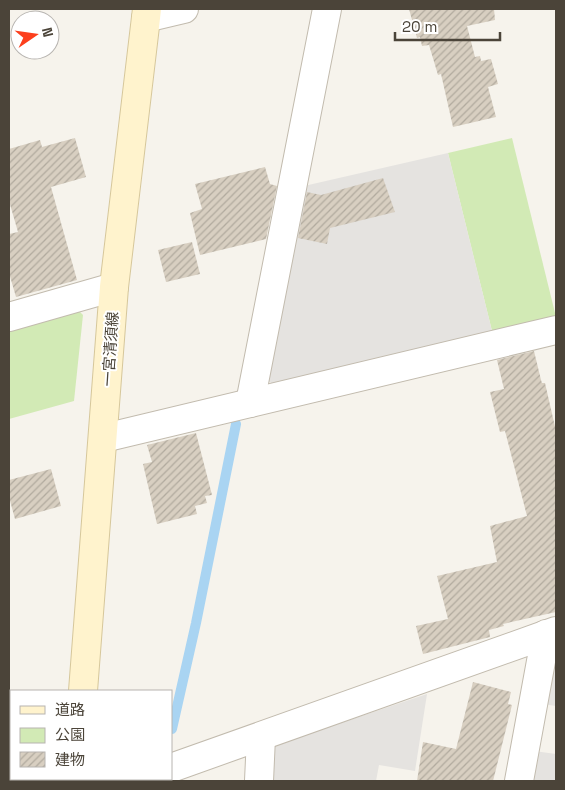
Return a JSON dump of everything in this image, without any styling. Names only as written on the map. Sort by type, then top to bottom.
[{"type":"main road","name":"一宮清須線","points":[[83,690],[104,438],[114,287],[147,13]]},
{"type":"street","points":[[147,13],[184,9]]},
{"type":"street","points":[[250,403],[327,9]]},
{"type":"street","points":[[9,317],[114,287]]},
{"type":"street","points":[[104,438],[556,330]]},
{"type":"street","points":[[172,768],[551,632]]},
{"type":"street","points":[[519,781],[551,632]]},
{"type":"street","points":[[259,781],[261,737]]},
{"type":"green space","points":[[512,138],[556,317],[493,335],[448,153]]},
{"type":"green space","points":[[75,307],[83,315],[74,401],[9,419],[9,326]]},
{"type":"shaded area","points":[[448,153],[493,335],[277,387],[267,380],[304,186]]},
{"type":"shaded area","points":[[556,654],[556,706],[542,704]]},
{"type":"shaded area","points":[[427,694],[415,771],[379,765],[376,781],[267,781],[269,747]]},
{"type":"shaded area","points":[[534,751],[556,754],[556,781],[529,781]]},
{"type":"building","points":[[409,9],[494,9],[495,20],[467,26],[475,57],[480,56],[481,61],[491,59],[498,84],[488,87],[496,117],[453,127],[441,74],[438,75],[429,45],[422,46],[420,37],[417,38]]},
{"type":"building","points":[[75,138],[86,177],[51,187],[77,280],[16,297],[9,273],[9,234],[18,232],[9,201],[9,149],[40,140],[42,147]]},
{"type":"building","points":[[265,167],[270,184],[277,186],[266,239],[200,255],[190,213],[202,209],[195,184]]},
{"type":"building","points":[[383,178],[395,212],[330,228],[327,244],[298,238],[307,192],[321,195]]},
{"type":"building","points":[[192,242],[200,274],[166,282],[158,250]]},
{"type":"building","points":[[534,351],[542,383],[545,383],[556,431],[556,612],[503,624],[504,626],[489,630],[490,637],[423,654],[416,626],[448,619],[437,576],[497,562],[490,526],[527,516],[505,431],[500,432],[490,392],[504,389],[497,360]]},
{"type":"building","points":[[196,433],[212,495],[205,496],[207,503],[195,506],[197,514],[157,524],[143,464],[152,462],[147,445]]},
{"type":"building","points":[[51,469],[61,506],[15,519],[9,497],[9,480]]},
{"type":"building","points":[[473,682],[511,692],[508,704],[512,705],[493,781],[417,781],[423,742],[456,749]]},
{"type":"waterway","points":[[172,729],[196,623],[236,424]]}]
